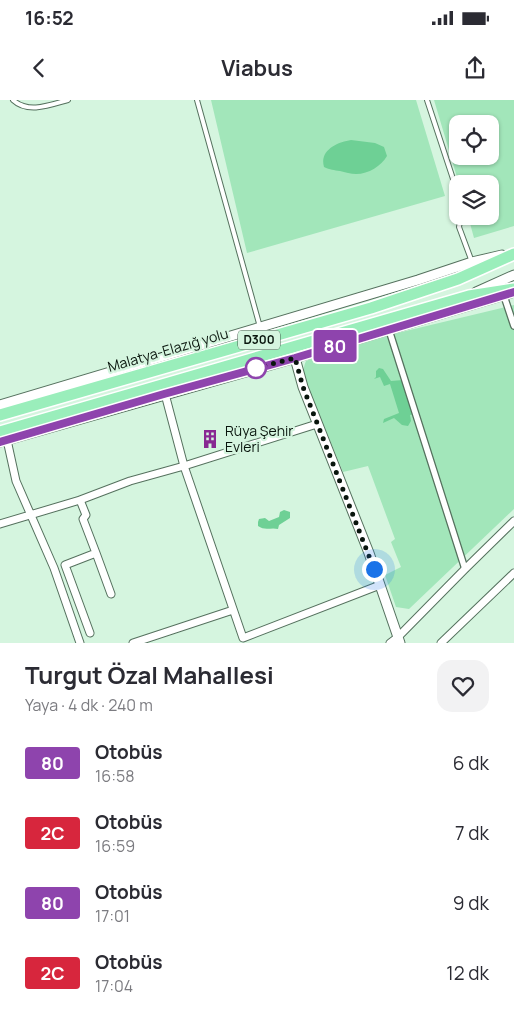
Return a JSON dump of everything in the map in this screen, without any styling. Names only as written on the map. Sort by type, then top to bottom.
[{"type":"highway","name":"Malatya-Elazığ yolu","points":[[0,415],[398,299],[458,279],[514,253]]},
{"type":"highway","name":"D300","points":[[2,438],[469,296],[511,292]]},
{"type":"street","points":[[0,405],[260,328],[472,262],[514,253]]},
{"type":"street","points":[[469,296],[514,275]]},
{"type":"street","points":[[80,643],[54,568],[16,481],[2,438],[295,358],[511,292],[514,326]]},
{"type":"street","points":[[389,330],[465,568]]},
{"type":"street","points":[[295,358],[303,387],[380,585],[399,640]]},
{"type":"street","points":[[164,394],[184,466],[242,638],[380,585]]},
{"type":"street","points":[[0,524],[80,500],[130,481],[317,424]]},
{"type":"street","points":[[80,500],[86,515],[83,519],[111,594]]},
{"type":"street","points":[[390,643],[399,640],[465,568],[514,521]]},
{"type":"street","points":[[90,633],[65,565],[96,553]]},
{"type":"street","points":[[441,643],[514,572]]},
{"type":"street","points":[[133,643],[233,610]]},
{"type":"lane","points":[[13,100],[19,106],[42,108],[68,100]]},
{"type":"lane","points":[[197,100],[260,328]]},
{"type":"lane","points":[[427,100],[452,175]]},
{"type":"lane","points":[[459,225],[472,262]]},
{"type":"shaded area","points":[[211,100],[416,100],[445,196],[247,253]]},
{"type":"shaded area","points":[[434,100],[514,100],[514,226],[474,238],[470,225],[499,225],[499,175],[456,175],[453,165],[499,165],[499,115],[449,115],[449,150]]},
{"type":"shaded area","points":[[351,140],[375,143],[384,147],[387,156],[374,169],[361,174],[324,167],[324,156],[331,148]]},
{"type":"shaded area","points":[[514,305],[514,509],[409,609],[396,607],[385,575],[401,567],[391,542],[395,539],[368,466],[343,472],[305,380],[305,363],[339,347]]},
{"type":"shaded area","points":[[379,368],[383,369],[391,381],[403,380],[414,414],[410,415],[411,421],[408,426],[402,425],[394,418],[383,423],[384,419],[399,413],[390,384],[384,386],[380,377],[374,379]]},
{"type":"shaded area","points":[[284,510],[290,512],[290,518],[279,525],[278,529],[258,526],[259,519],[265,518],[269,521],[279,517],[280,512]]},
{"type":"bus line","name":"80","points":[[0,442],[295,358],[514,292]]},
{"type":"place","name":"Rüya Şehir Evleri","points":[[210,439]]},
{"type":"route","points":[[256,368],[295,358],[303,387],[374,569]]}]
